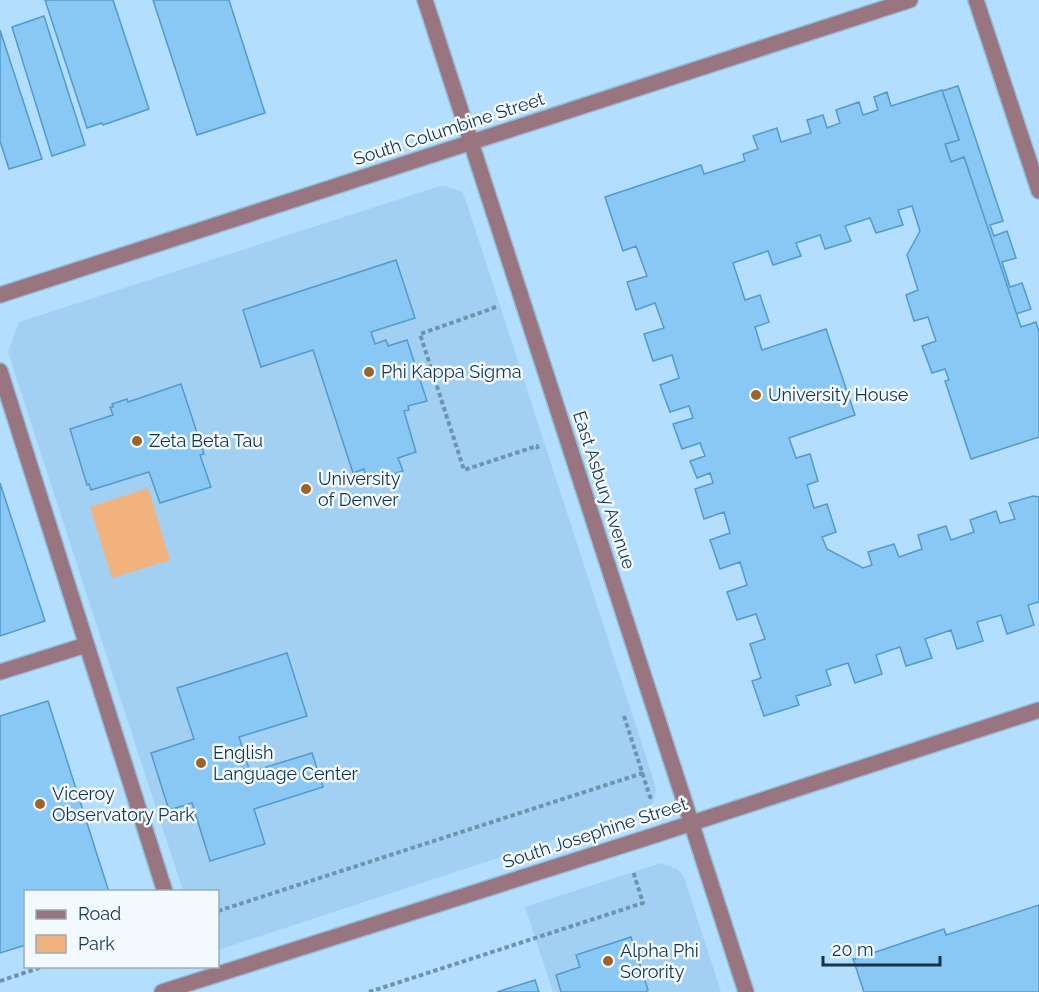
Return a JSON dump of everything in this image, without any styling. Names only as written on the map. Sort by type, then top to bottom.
[{"type":"street","name":"East Asbury Avenue","points":[[425,0],[746,992]]},
{"type":"street","name":"South Columbine Street","points":[[0,295],[910,0]]},
{"type":"street","points":[[976,0],[1039,191]]},
{"type":"street","points":[[0,371],[165,890]]},
{"type":"street","points":[[0,672],[86,645]]},
{"type":"street","name":"South Josephine Street","points":[[162,992],[1039,710]]},
{"type":"street","points":[[189,968],[193,982]]},
{"type":"path","points":[[497,306],[420,334],[464,470],[537,446],[540,456]]},
{"type":"path","points":[[621,706],[650,797],[656,801]]},
{"type":"path","points":[[219,911],[643,773]]},
{"type":"path","points":[[369,992],[644,903],[633,870]]},
{"type":"path","points":[[0,981],[39,968]]},
{"type":"shaded area","name":"University of Denver","points":[[440,186],[462,192],[652,775],[656,790],[653,802],[647,809],[219,950],[219,890],[183,890],[8,352],[19,322]]},
{"type":"shaded area","points":[[661,863],[677,869],[684,877],[721,992],[553,992],[525,907]]},
{"type":"green space","points":[[148,488],[170,560],[112,578],[90,507]]},
{"type":"building","points":[[45,0],[113,0],[149,109],[103,125],[102,123],[87,128]]},
{"type":"building","points":[[153,0],[229,0],[265,113],[197,135]]},
{"type":"building","points":[[44,16],[85,145],[52,156],[12,27]]},
{"type":"building","points":[[0,30],[42,159],[9,169],[0,141]]},
{"type":"building","points":[[958,86],[1003,221],[990,225],[994,236],[1007,231],[1016,258],[1002,262],[1010,287],[1022,283],[1031,309],[1016,314],[964,157],[951,162],[945,144],[959,140],[942,91]]},
{"type":"building","name":"University House","points":[[942,90],[959,140],[945,144],[951,162],[964,157],[1021,327],[1036,322],[1039,332],[1039,437],[971,459],[945,381],[949,380],[945,369],[932,373],[922,346],[936,341],[928,317],[914,321],[906,295],[918,290],[907,255],[920,231],[912,206],[898,210],[903,225],[876,233],[870,218],[845,226],[851,241],[825,249],[820,235],[796,243],[801,256],[773,265],[768,251],[733,263],[745,300],[760,295],[769,322],[755,327],[762,350],[826,329],[855,415],[789,438],[796,458],[810,454],[818,481],[807,485],[814,508],[827,504],[836,532],[822,537],[827,549],[863,568],[872,565],[868,552],[894,544],[899,557],[922,549],[918,535],[946,526],[951,540],[974,532],[970,520],[996,511],[1000,523],[1015,519],[1009,503],[1033,496],[1039,497],[1039,602],[1028,605],[1034,625],[1007,634],[1001,615],[977,622],[983,641],[957,649],[951,630],[925,639],[932,658],[906,666],[900,647],[876,655],[882,674],[855,683],[848,663],[826,670],[831,685],[796,696],[799,705],[764,716],[752,681],[761,678],[750,644],[765,639],[756,614],[737,620],[727,592],[747,585],[740,562],[720,569],[710,540],[730,533],[724,512],[704,519],[695,489],[713,483],[710,473],[697,478],[690,461],[705,456],[700,443],[682,449],[673,424],[693,418],[689,406],[670,412],[660,385],[679,378],[672,355],[653,361],[644,334],[664,328],[655,303],[636,310],[627,282],[647,276],[636,246],[623,251],[605,197],[701,165],[704,174],[745,161],[743,154],[758,149],[753,136],[777,128],[781,142],[811,133],[807,120],[823,115],[827,128],[840,123],[836,110],[859,102],[863,115],[878,110],[874,97],[887,92],[891,106]]},
{"type":"building","name":"Phi Kappa Sigma","points":[[396,260],[415,318],[371,332],[375,344],[386,340],[388,346],[407,340],[427,401],[408,406],[409,410],[404,411],[416,452],[398,458],[403,471],[368,482],[364,469],[353,473],[313,350],[261,367],[243,310]]},
{"type":"building","name":"Zeta Beta Tau","points":[[181,384],[204,454],[200,455],[211,487],[160,503],[149,472],[91,490],[89,484],[87,485],[70,429],[113,415],[110,407],[113,407],[112,404],[127,399],[128,402]]},
{"type":"building","points":[[0,483],[45,621],[0,636]]},
{"type":"building","name":"English Language Center","points":[[287,653],[307,716],[239,737],[250,772],[312,753],[323,787],[254,809],[265,844],[210,861],[192,803],[169,810],[151,753],[194,739],[177,688]]},
{"type":"building","name":"Viceroy Observatory Park","points":[[48,701],[108,890],[24,890],[24,946],[0,953],[0,716]]},
{"type":"building","points":[[1039,905],[1039,992],[864,992],[853,959],[944,929],[946,935]]},
{"type":"building","name":"Alpha Phi Sorority","points":[[631,937],[648,990],[646,992],[561,992],[556,975],[580,967],[576,955]]},
{"type":"building","points":[[535,980],[539,992],[497,992]]},
{"type":"place","name":"Phi Kappa Sigma","points":[[369,372]]},
{"type":"place","name":"University House","points":[[756,395]]},
{"type":"place","name":"Zeta Beta Tau","points":[[137,441]]},
{"type":"place","name":"University of Denver","points":[[306,489]]},
{"type":"place","name":"English Language Center","points":[[201,763]]},
{"type":"place","name":"Viceroy Observatory Park","points":[[40,804]]},
{"type":"place","name":"Alpha Phi Sorority","points":[[608,961]]}]
